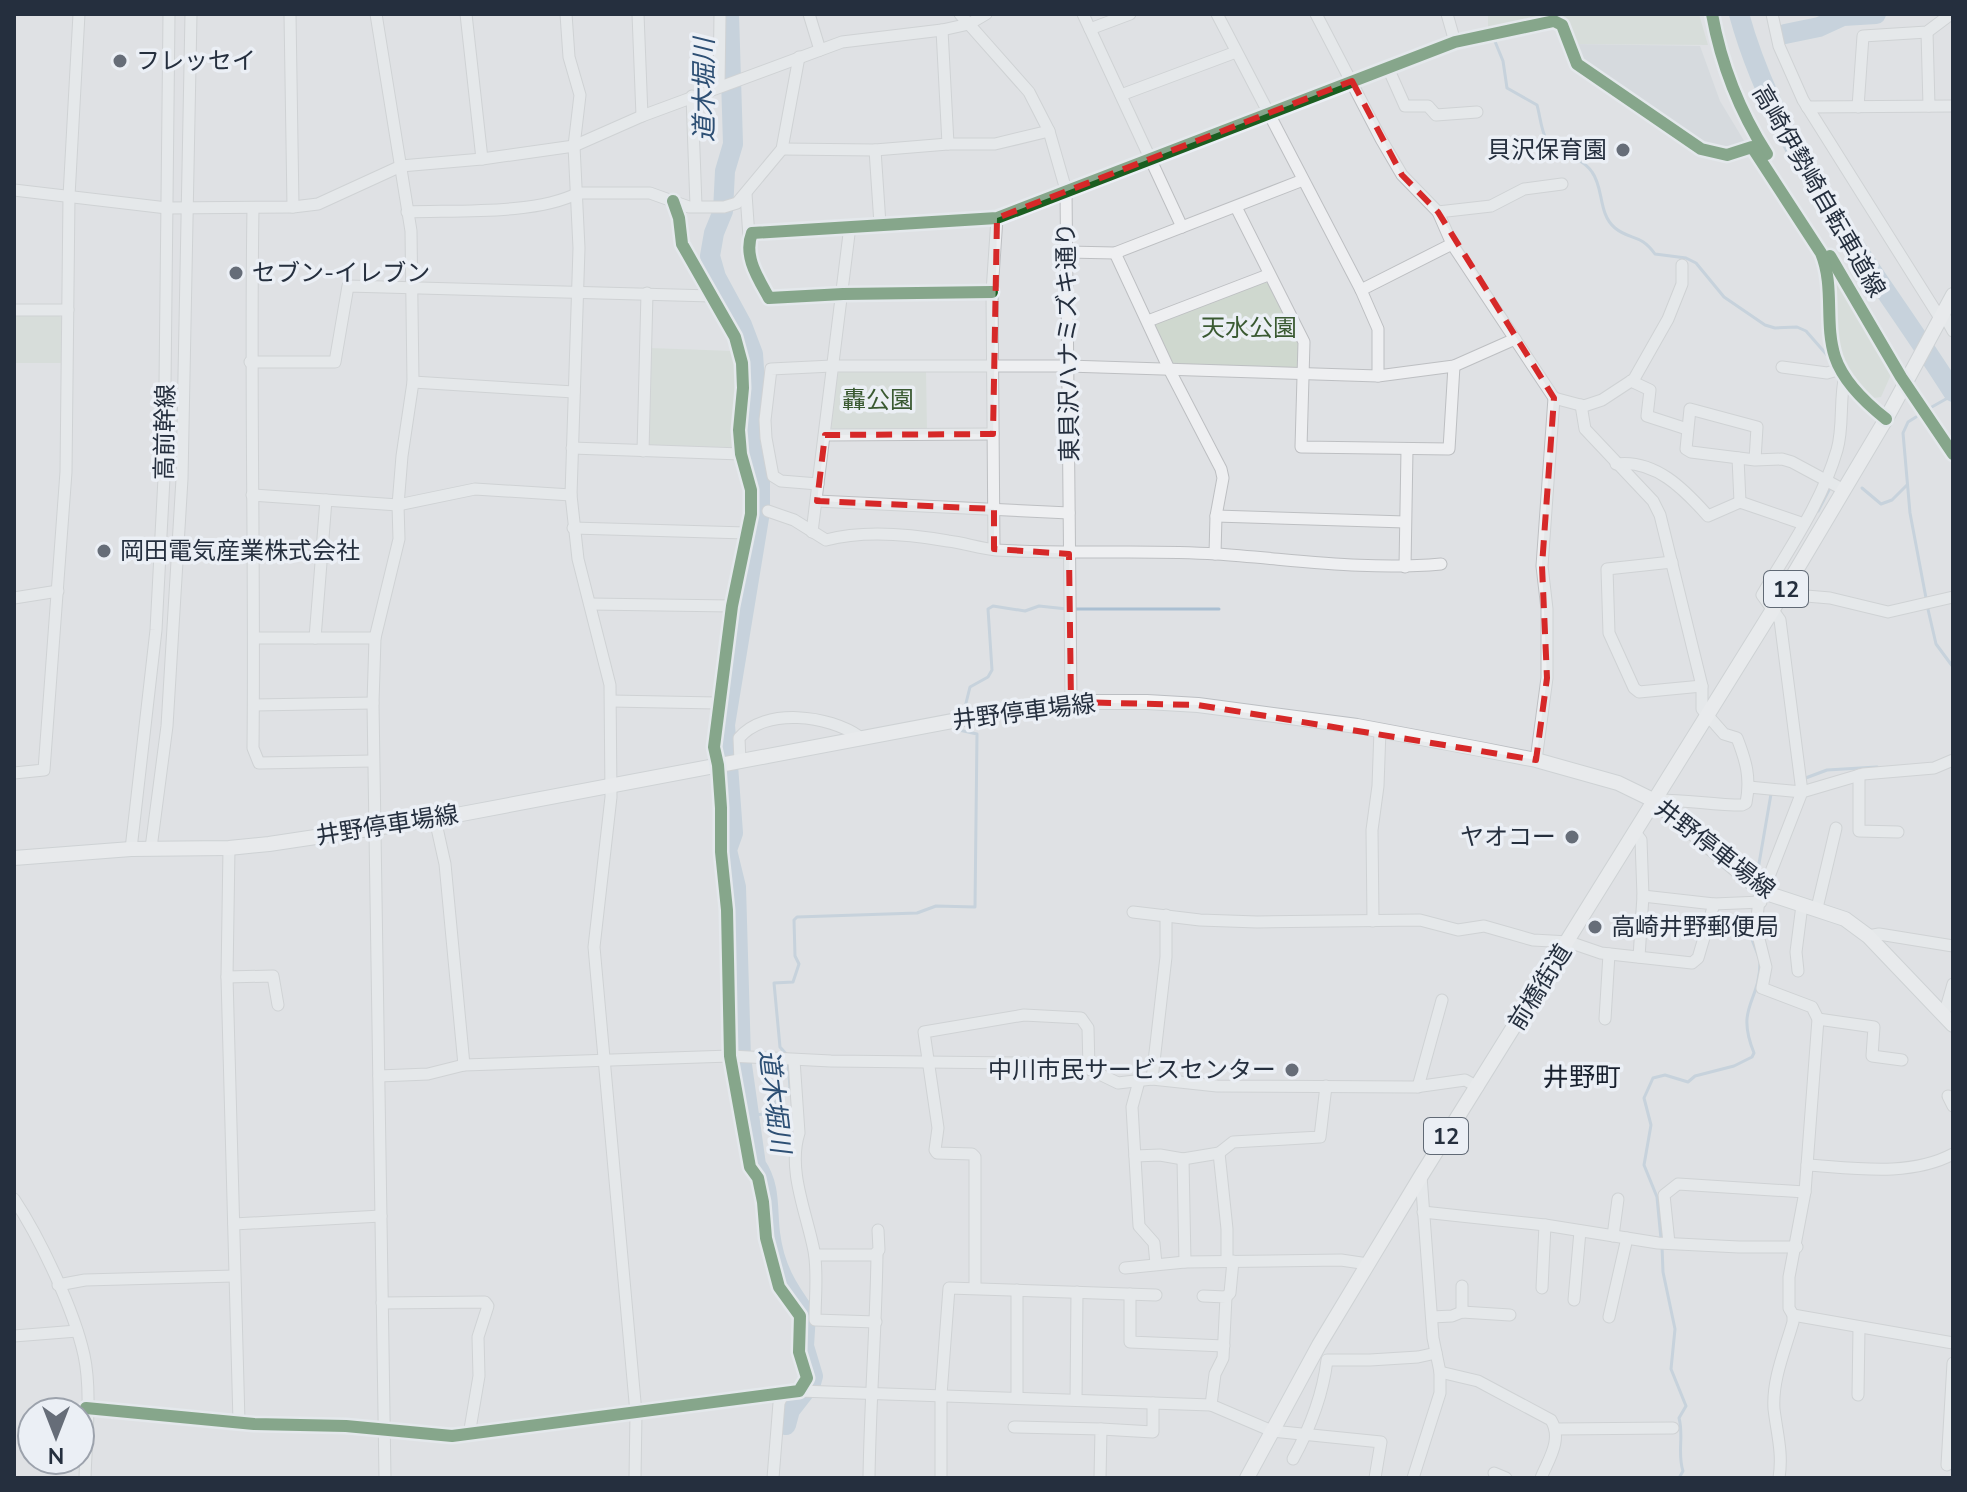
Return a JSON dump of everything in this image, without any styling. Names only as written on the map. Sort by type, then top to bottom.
[{"type":"main road","name":"12","points":[[1941,318],[1953,295]]},
{"type":"main road","name":"前橋街道","points":[[1247,1478],[1306,1370],[1421,1176],[1783,594],[1886,419],[1941,318]]},
{"type":"main road","name":"井野停車場線","points":[[14,858],[151,848],[229,848],[435,819],[860,737],[1071,702],[1198,705],[1380,730],[1536,760],[1618,783],[1653,800],[1761,894],[1845,919],[1868,936],[1949,1020]]},
{"type":"street","points":[[14,773],[44,770],[66,472],[69,196],[79,14]]},
{"type":"street","name":"高前幹線","points":[[131,849],[156,630],[164,494],[169,14]]},
{"type":"street","name":"高前幹線","points":[[151,848],[167,726],[181,494],[191,14]]},
{"type":"street","points":[[290,14],[293,207]]},
{"type":"street","points":[[376,14],[411,231],[413,382],[398,505],[399,539],[375,638],[373,703],[385,1478]]},
{"type":"street","points":[[466,14],[482,159]]},
{"type":"street","points":[[566,14],[569,57],[580,95],[574,146],[578,193],[571,495],[578,559],[610,685],[612,785],[594,947],[636,1413],[635,1478]]},
{"type":"street","points":[[638,14],[642,116]]},
{"type":"street","points":[[720,14],[721,85]]},
{"type":"street","points":[[809,14],[820,50]]},
{"type":"street","name":"東貝沢ハナミズキ通り","points":[[960,14],[1029,92],[1049,131],[1066,190],[1071,702]]},
{"type":"street","points":[[14,190],[167,208],[318,204],[401,166],[574,146],[692,96],[842,42],[942,30],[969,24],[986,14]]},
{"type":"street","points":[[1083,14],[1182,227]]},
{"type":"street","points":[[1090,29],[1130,14]]},
{"type":"street","points":[[1217,14],[1361,290],[1378,329],[1378,376]]},
{"type":"street","points":[[1316,14],[1402,175],[1438,212],[1452,244],[1554,398],[1542,566],[1547,609],[1547,678],[1536,760]]},
{"type":"street","points":[[1447,14],[1455,42]]},
{"type":"street","points":[[1772,14],[1784,60],[1807,107],[1941,318],[1953,331]]},
{"type":"street","points":[[1858,107],[1863,36],[1927,32],[1948,14]]},
{"type":"street","points":[[749,237],[752,233],[997,218],[1455,42],[1554,21],[1562,25],[1577,64],[1701,149],[1727,155],[1752,147],[1821,253],[1827,268],[1832,346],[1843,372],[1868,405],[1886,419]]},
{"type":"street","points":[[942,30],[948,144]]},
{"type":"street","points":[[1927,32],[1929,106]]},
{"type":"street","points":[[1121,95],[1236,52]]},
{"type":"street","points":[[407,212],[528,206],[578,193],[650,193],[696,206],[724,207],[737,203],[782,149],[799,57]]},
{"type":"street","points":[[1388,68],[1405,106],[1428,106],[1436,115],[1477,112]]},
{"type":"street","points":[[692,96],[696,206]]},
{"type":"street","points":[[1807,107],[1953,106]]},
{"type":"street","points":[[782,149],[875,150],[995,144],[1049,131]]},
{"type":"street","points":[[875,150],[880,224]]},
{"type":"street","points":[[1067,252],[1115,253],[1303,180]]},
{"type":"street","points":[[1438,212],[1491,206],[1524,189],[1562,184]]},
{"type":"street","points":[[746,194],[751,263],[769,298],[992,292]]},
{"type":"street","points":[[673,201],[682,244],[735,337],[742,363],[741,454],[751,490],[717,703],[714,747],[718,765],[727,910],[730,1056],[750,1167],[758,1178],[766,1238],[779,1287],[800,1316],[799,1352],[807,1378],[799,1391]]},
{"type":"street","points":[[1236,207],[1304,342],[1301,447],[1449,449],[1454,366]]},
{"type":"street","points":[[253,208],[250,362],[255,638],[253,748],[259,763],[372,761]]},
{"type":"street","points":[[994,549],[992,292],[997,218]]},
{"type":"street","points":[[812,532],[850,226]]},
{"type":"street","points":[[1361,290],[1452,244]]},
{"type":"street","points":[[1115,253],[1169,369],[1221,469],[1223,478],[1216,516],[1215,554]]},
{"type":"street","points":[[1554,398],[1581,405],[1602,400],[1631,381],[1668,319],[1682,284],[1682,265]]},
{"type":"street","points":[[1148,321],[1268,275]]},
{"type":"street","points":[[250,362],[335,362],[348,286],[712,296]]},
{"type":"street","points":[[643,451],[647,293]]},
{"type":"street","points":[[14,310],[68,310]]},
{"type":"street","points":[[818,484],[781,481],[773,476],[766,438],[769,372],[774,368],[1068,366],[1378,376],[1454,366],[1515,339]]},
{"type":"street","points":[[1782,367],[1843,372]]},
{"type":"street","points":[[1779,1478],[1781,1445],[1774,1409],[1775,1386],[1793,1315],[1789,1308],[1789,1277],[1805,1192],[1818,1019],[1812,1007],[1762,988],[1766,967],[1756,927],[1761,894],[1802,792],[1780,620],[1762,595],[1804,524],[1826,479],[1838,442],[1843,372]]},
{"type":"street","points":[[1631,381],[1650,390],[1647,416],[1687,429]]},
{"type":"street","points":[[413,382],[574,392]]},
{"type":"street","points":[[1581,405],[1585,429],[1653,501],[1660,515],[1702,686],[1702,709],[1724,734],[1737,738],[1747,762],[1749,787],[1746,803],[1742,805],[1653,800]]},
{"type":"street","points":[[1755,460],[1757,427],[1690,409],[1686,449],[1691,452],[1755,460],[1771,458],[1792,462],[1844,490]]},
{"type":"street","points":[[825,435],[993,434]]},
{"type":"street","points":[[572,448],[741,454]]},
{"type":"street","points":[[1405,567],[1407,450]]},
{"type":"street","points":[[1738,458],[1740,502]]},
{"type":"street","points":[[1616,464],[1633,462],[1679,483],[1708,516],[1740,502],[1804,524]]},
{"type":"street","points":[[252,495],[398,505],[475,489],[571,495]]},
{"type":"street","points":[[315,638],[326,500]]},
{"type":"street","points":[[817,501],[1069,513]]},
{"type":"street","points":[[768,511],[794,520],[826,540],[847,534],[947,540],[994,549],[1069,554],[1215,554],[1331,565],[1405,567],[1441,564]]},
{"type":"street","points":[[1216,516],[1405,522]]},
{"type":"street","points":[[573,528],[746,533]]},
{"type":"street","points":[[1672,562],[1607,569],[1609,633],[1634,688],[1639,692],[1702,686]]},
{"type":"street","points":[[14,598],[58,591]]},
{"type":"street","points":[[1783,594],[1830,598],[1888,612],[1953,597]]},
{"type":"street","points":[[590,604],[732,606]]},
{"type":"street","points":[[255,638],[375,638]]},
{"type":"street","points":[[611,701],[717,703]]},
{"type":"street","points":[[254,705],[373,703]]},
{"type":"street","points":[[740,762],[739,738],[749,726],[771,719],[794,717],[820,722],[847,728],[860,737]]},
{"type":"street","points":[[1373,921],[1372,830],[1378,786],[1380,730]]},
{"type":"street","points":[[1749,787],[1802,792],[1859,775],[1934,768],[1953,760]]},
{"type":"street","points":[[1859,775],[1859,831],[1898,832]]},
{"type":"street","points":[[435,819],[445,864],[464,1065]]},
{"type":"street","points":[[1798,971],[1796,952],[1836,828]]},
{"type":"street","points":[[1634,831],[1641,840],[1643,896],[1639,957]]},
{"type":"street","points":[[229,848],[227,977],[239,1422]]},
{"type":"street","points":[[1643,896],[1714,904],[1761,894]]},
{"type":"street","points":[[1133,912],[1257,922],[1420,920],[1458,930],[1484,926],[1533,940],[1569,942],[1609,954],[1696,962],[1714,904]]},
{"type":"street","points":[[1152,1079],[1166,957],[1166,915]]},
{"type":"street","points":[[1868,936],[1879,934],[1953,946]]},
{"type":"street","points":[[1605,1019],[1609,954]]},
{"type":"street","points":[[227,977],[273,976],[278,1005]]},
{"type":"street","points":[[1949,1020],[1953,984]]},
{"type":"street","points":[[1418,1087],[1442,1000]]},
{"type":"street","points":[[975,1288],[975,1157],[972,1154],[937,1153],[935,1150],[938,1128],[924,1032],[1024,1015],[1081,1018],[1087,1023],[1089,1069]]},
{"type":"street","points":[[1818,1019],[1874,1027],[1872,1056],[1902,1060]]},
{"type":"street","points":[[379,1076],[428,1074],[464,1065],[730,1056],[794,1060],[1021,1063],[1089,1069],[1118,1083],[1152,1079],[1217,1086],[1418,1087],[1465,1080],[1478,1087]]},
{"type":"street","points":[[794,1060],[799,1133],[796,1172],[815,1255],[815,1320],[876,1322]]},
{"type":"street","points":[[1139,1081],[1132,1107],[1139,1226],[1154,1243],[1156,1264]]},
{"type":"street","points":[[1135,1156],[1160,1155],[1183,1159],[1219,1153],[1233,1142],[1320,1137],[1326,1086]]},
{"type":"street","points":[[1211,1405],[1215,1374],[1223,1358],[1226,1297],[1230,1293],[1230,1261],[1219,1153]]},
{"type":"street","points":[[1807,1165],[1896,1168],[1941,1161],[1953,1154]]},
{"type":"street","points":[[1183,1159],[1185,1262]]},
{"type":"street","points":[[1413,1478],[1440,1393],[1421,1176]]},
{"type":"street","points":[[1669,1243],[1664,1195],[1678,1184],[1805,1192]]},
{"type":"street","points":[[14,1199],[34,1232],[77,1331],[87,1377],[86,1396]]},
{"type":"street","points":[[1613,1236],[1618,1199]]},
{"type":"street","points":[[1423,1212],[1669,1243],[1797,1247]]},
{"type":"street","points":[[234,1224],[381,1216]]},
{"type":"street","points":[[1542,1288],[1545,1225]]},
{"type":"street","points":[[869,1478],[878,1230]]},
{"type":"street","points":[[1574,1300],[1580,1231]]},
{"type":"street","points":[[1609,1317],[1627,1238]]},
{"type":"street","points":[[815,1255],[877,1254]]},
{"type":"street","points":[[1125,1268],[1230,1261],[1341,1260],[1368,1264]]},
{"type":"street","points":[[58,1285],[85,1280],[234,1276]]},
{"type":"street","points":[[1462,1286],[1462,1312]]},
{"type":"street","points":[[941,1478],[941,1395],[949,1288],[1156,1295]]},
{"type":"street","points":[[1017,1290],[1017,1398]]},
{"type":"street","points":[[1076,1400],[1077,1292]]},
{"type":"street","points":[[1130,1294],[1130,1342],[1224,1346]]},
{"type":"street","points":[[1203,1296],[1226,1297]]},
{"type":"street","points":[[382,1303],[485,1302],[488,1306],[478,1337],[479,1376],[469,1435]]},
{"type":"street","points":[[1432,1317],[1462,1312],[1510,1315]]},
{"type":"street","points":[[1793,1315],[1953,1343]]},
{"type":"street","points":[[1858,1395],[1859,1328]]},
{"type":"street","points":[[14,1336],[77,1331]]},
{"type":"street","points":[[1293,1459],[1306,1434],[1327,1360],[1370,1360],[1436,1353]]},
{"type":"street","points":[[1947,1465],[1953,1363]]},
{"type":"street","points":[[1306,1370],[1325,1375]]},
{"type":"street","points":[[1440,1372],[1478,1381],[1551,1420],[1555,1429],[1552,1458],[1541,1478]]},
{"type":"street","points":[[96,1409],[452,1436],[799,1391],[1211,1405],[1272,1431],[1381,1442],[1375,1478]]},
{"type":"street","points":[[773,1478],[779,1403],[784,1392]]},
{"type":"street","points":[[1014,1427],[1153,1432],[1153,1403]]},
{"type":"street","points":[[1555,1429],[1673,1428]]},
{"type":"street","points":[[1100,1478],[1101,1429]]},
{"type":"highlighted area","points":[[1352,81],[1402,175],[1438,212],[1554,398],[1542,566],[1547,678],[1536,760],[1198,705],[1071,702],[1069,554],[994,549],[994,509],[817,501],[825,435],[993,434],[997,218]]},
{"type":"shaded area","points":[[1575,44],[1700,46],[1720,101],[1746,144],[1723,151],[1710,149],[1579,62]]},
{"type":"green space","points":[[1488,14],[1559,14],[1488,29]]},
{"type":"green space","points":[[1559,14],[1699,14],[1708,45],[1575,44]]},
{"type":"green space","points":[[1833,265],[1894,368],[1881,397],[1874,398],[1859,387],[1842,357],[1834,322]]},
{"type":"green space","name":"天水公園","points":[[1263,281],[1269,284],[1300,345],[1296,368],[1170,362],[1155,326],[1157,322]]},
{"type":"green space","points":[[14,315],[58,315],[62,318],[62,363],[14,363]]},
{"type":"green space","points":[[650,348],[733,351],[738,363],[736,447],[732,450],[651,447],[648,442]]},
{"type":"green space","name":"轟公園","points":[[926,370],[927,429],[834,430],[830,427],[837,374],[841,371]]},
{"type":"waterway","name":"道木堀川","points":[[729,14],[733,144],[725,171],[723,211],[714,233],[710,256],[716,277],[742,325],[753,354],[755,383],[750,424],[751,447],[760,480],[760,512],[725,725],[733,833],[727,850],[736,887],[741,1058],[756,1165],[766,1190],[770,1233],[778,1267],[806,1314],[804,1346],[813,1376],[790,1410],[786,1425]]},
{"type":"waterway","points":[[1739,14],[1756,66],[1804,164],[1953,392]]},
{"type":"waterway","points":[[1785,34],[1819,27],[1843,16],[1876,14]]},
{"type":"waterway","points":[[1494,39],[1503,61],[1507,88],[1537,105],[1543,133],[1550,145],[1581,162],[1592,172],[1606,216],[1615,228],[1645,243],[1655,254],[1686,258],[1696,263],[1724,297],[1765,325],[1797,327],[1806,331],[1827,355]]},
{"type":"waterway","points":[[1930,408],[1953,395]]},
{"type":"waterway","points":[[1916,417],[1908,422],[1903,433],[1910,513],[1926,598]]},
{"type":"waterway","points":[[1862,488],[1881,504],[1892,500],[1907,485]]},
{"type":"waterway","points":[[1818,511],[1831,486]]},
{"type":"waterway","points":[[1772,590],[1782,573]]},
{"type":"waterway","points":[[1927,605],[1936,644],[1953,667]]},
{"type":"waterway","points":[[963,715],[970,687],[988,677],[992,670],[988,609],[993,606],[1025,611],[1039,606],[1067,609]]},
{"type":"waterway","points":[[1075,609],[1219,609]]},
{"type":"waterway","points":[[787,1055],[780,1047],[774,983],[793,982],[799,964],[795,956],[794,920],[797,917],[917,913],[936,906],[975,907],[977,734],[959,730],[960,726]]},
{"type":"waterway","points":[[1803,779],[1827,770],[1877,767]]},
{"type":"waterway","points":[[1756,881],[1771,794]]},
{"type":"waterway","points":[[1752,916],[1751,937],[1758,955]]},
{"type":"waterway","points":[[1661,1239],[1657,1197],[1644,1165],[1651,1125],[1644,1098],[1653,1078],[1665,1075],[1688,1082],[1695,1076],[1734,1066],[1752,1057],[1754,1053],[1747,1025],[1760,962]]},
{"type":"waterway","points":[[748,1116],[763,1114],[790,1088],[788,1062]]},
{"type":"waterway","points":[[1662,1246],[1663,1272],[1675,1329],[1671,1369],[1686,1406],[1679,1418],[1683,1471],[1679,1478]]},
{"type":"cycle path","name":"高崎伊勢崎自転車道線","points":[[1712,14],[1733,87],[1767,154]]},
{"type":"cycle path","name":"高崎伊勢崎自転車道線","points":[[992,292],[769,298],[753,267],[749,250],[752,233],[997,218],[1455,42],[1554,21],[1562,25],[1577,64],[1701,149],[1727,155],[1752,147],[1821,253],[1828,279],[1832,344],[1839,366],[1856,391],[1886,419]]},
{"type":"cycle path","points":[[96,1409],[254,1424],[346,1426],[452,1436],[799,1391],[807,1378],[799,1352],[800,1316],[779,1287],[766,1238],[758,1178],[750,1167],[730,1056],[727,910],[718,765],[714,747],[732,606],[751,514],[751,490],[741,454],[739,430],[742,363],[735,337],[682,244],[673,201]]},
{"type":"cycle path","name":"高崎伊勢崎自転車道線","points":[[1830,256],[1901,377],[1953,454]]},
{"type":"place","name":"フレッセイ","points":[[120,61]]},
{"type":"place","name":"貝沢保育園","points":[[1623,150]]},
{"type":"place","name":"セブン-イレブン","points":[[236,273]]},
{"type":"place","name":"岡田電気産業株式会社","points":[[104,551]]},
{"type":"place","name":"ヤオコー","points":[[1572,837]]},
{"type":"place","name":"高崎井野郵便局","points":[[1595,927]]},
{"type":"place","name":"中川市民サービスセンター","points":[[1292,1070]]},
{"type":"district","name":"井野町","points":[[1582,1077]]}]
